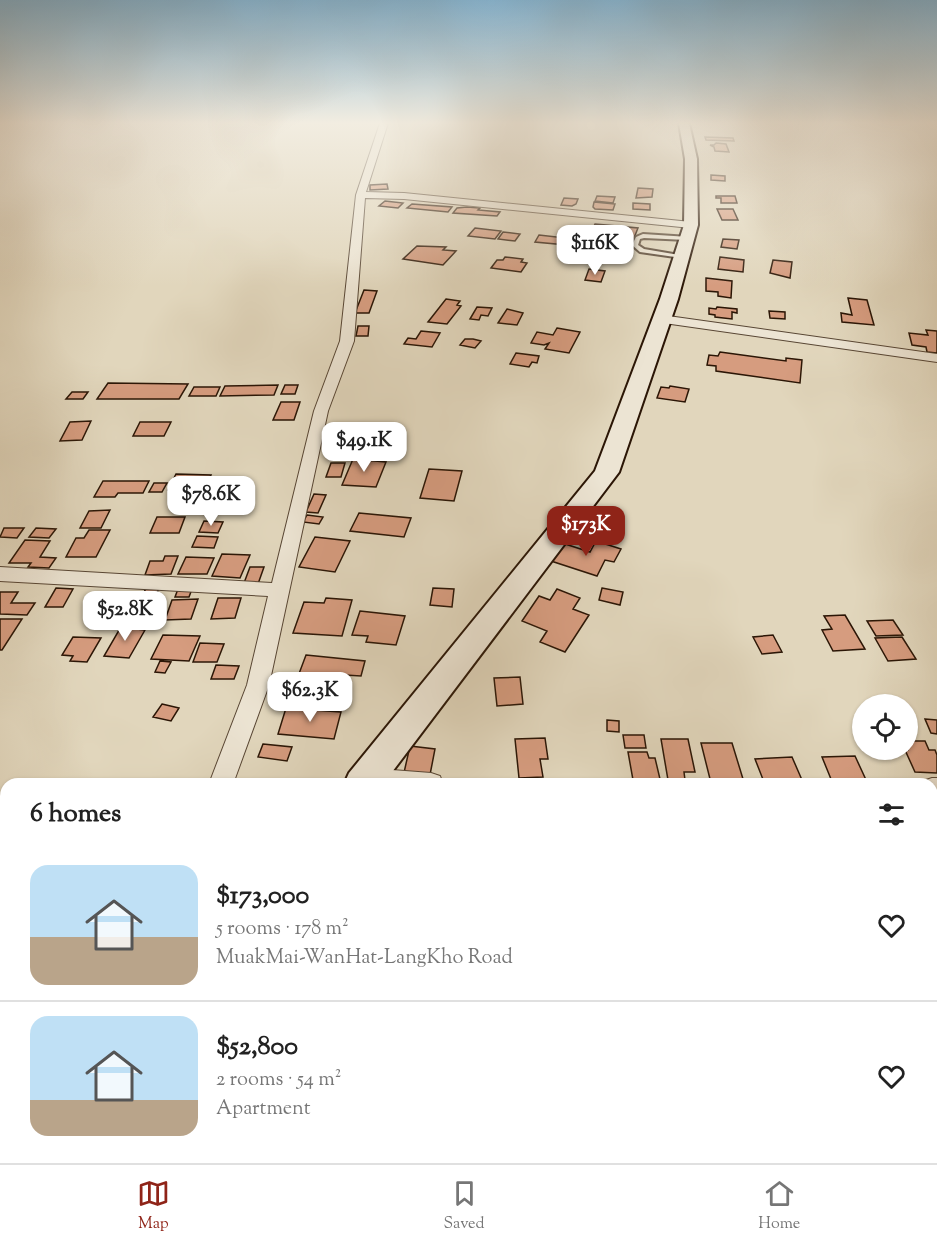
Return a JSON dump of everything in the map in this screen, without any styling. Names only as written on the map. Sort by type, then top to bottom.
[{"type":"main road","points":[[367,778],[607,472],[687,240],[690,177]]},
{"type":"street","points":[[223,778],[258,685],[321,411],[347,341],[361,195],[367,177]]},
{"type":"street","points":[[361,195],[448,200],[687,240]]},
{"type":"street","points":[[661,319],[937,358]]},
{"type":"street","points":[[0,574],[279,590]]},
{"type":"lane","points":[[643,236],[687,240],[642,251],[635,245],[638,238],[643,236]]},
{"type":"building","points":[[711,177],[725,177],[725,181],[711,180]]},
{"type":"building","points":[[387,184],[388,189],[370,190],[370,185]]},
{"type":"building","points":[[638,188],[653,189],[652,197],[636,198]]},
{"type":"building","points":[[597,196],[615,197],[613,203],[595,201]]},
{"type":"building","points":[[716,196],[735,196],[737,203],[721,203],[721,198],[716,198]]},
{"type":"building","points":[[564,198],[578,199],[572,206],[561,205]]},
{"type":"building","points":[[385,201],[403,203],[398,208],[379,206]]},
{"type":"building","points":[[594,202],[615,204],[613,210],[595,209]]},
{"type":"building","points":[[633,203],[650,204],[650,210],[633,209]]},
{"type":"building","points":[[412,204],[452,207],[448,212],[407,208]]},
{"type":"building","points":[[467,207],[500,212],[497,216],[453,213],[457,208]]},
{"type":"building","points":[[717,209],[733,209],[738,220],[722,220]]},
{"type":"building","points":[[595,224],[638,228],[634,238],[640,239],[638,244],[632,244],[629,252],[591,248],[599,233],[591,232]]},
{"type":"building","points":[[475,228],[501,231],[495,239],[468,236]]},
{"type":"building","points":[[503,232],[520,234],[515,241],[498,239]]},
{"type":"building","points":[[539,235],[592,241],[588,247],[535,242]]},
{"type":"building","points":[[723,239],[739,240],[737,249],[721,247]]},
{"type":"building","points":[[417,246],[446,247],[443,250],[456,251],[443,265],[403,259]]},
{"type":"building","points":[[505,257],[523,259],[521,262],[527,263],[521,272],[491,268],[497,260],[503,260]]},
{"type":"building","points":[[720,257],[744,260],[743,272],[718,269]]},
{"type":"building","points":[[773,260],[792,262],[790,278],[770,273]]},
{"type":"building","points":[[589,269],[605,271],[601,282],[585,280]]},
{"type":"building","points":[[706,278],[732,281],[731,298],[718,296],[718,292],[706,291]]},
{"type":"building","points":[[364,290],[377,291],[369,313],[355,313]]},
{"type":"building","points":[[848,298],[867,300],[874,325],[842,322],[841,313],[852,315]]},
{"type":"building","points":[[446,299],[460,301],[457,305],[461,306],[447,324],[428,322]]},
{"type":"building","points":[[477,307],[492,308],[488,316],[481,315],[479,320],[470,319]]},
{"type":"building","points":[[717,307],[737,309],[737,313],[732,312],[732,319],[709,314],[709,308],[716,309]]},
{"type":"building","points":[[507,309],[523,313],[517,325],[498,323]]},
{"type":"building","points":[[769,311],[785,312],[785,319],[770,318]]},
{"type":"building","points":[[358,326],[369,326],[368,336],[356,336]]},
{"type":"building","points":[[557,328],[580,332],[569,353],[545,349],[549,343],[544,345],[531,343],[537,332],[553,335]]},
{"type":"building","points":[[926,330],[937,331],[937,353],[927,352],[926,347],[912,345],[909,333],[928,335]]},
{"type":"building","points":[[421,331],[440,333],[432,347],[404,344],[408,338],[416,339]]},
{"type":"building","points":[[465,339],[481,341],[475,348],[460,345]]},
{"type":"building","points":[[720,352],[786,361],[786,358],[802,360],[800,383],[716,371],[716,366],[707,365],[709,355],[718,356]]},
{"type":"building","points":[[516,353],[539,356],[537,363],[532,362],[529,367],[510,364]]},
{"type":"building","points":[[108,383],[188,384],[179,399],[97,399]]},
{"type":"building","points":[[278,385],[274,395],[220,396],[225,386]]},
{"type":"building","points":[[285,385],[298,385],[295,394],[281,394]]},
{"type":"building","points":[[670,386],[689,389],[685,402],[657,398],[661,387],[669,388]]},
{"type":"building","points":[[194,387],[220,387],[216,396],[189,396]]},
{"type":"building","points":[[72,392],[88,392],[83,399],[66,399]]},
{"type":"building","points":[[281,402],[300,402],[294,420],[273,420]]},
{"type":"building","points":[[91,421],[82,440],[60,441],[70,422]]},
{"type":"building","points":[[140,422],[171,422],[164,436],[133,436]]},
{"type":"building","points":[[353,459],[386,462],[376,487],[342,485]]},
{"type":"building","points":[[331,463],[345,463],[341,477],[326,477]]},
{"type":"building","points":[[429,469],[462,471],[454,501],[420,498]]},
{"type":"building","points":[[176,474],[211,475],[201,495],[175,494],[177,490],[168,490]]},
{"type":"building","points":[[103,481],[149,481],[143,493],[118,493],[115,497],[94,497]]},
{"type":"building","points":[[154,483],[167,483],[162,492],[149,492]]},
{"type":"building","points":[[235,483],[251,483],[246,495],[221,494],[225,486],[233,486]]},
{"type":"building","points":[[314,494],[326,495],[318,513],[306,512]]},
{"type":"building","points":[[110,510],[101,528],[80,528],[89,511]]},
{"type":"building","points":[[359,513],[411,518],[404,537],[350,531]]},
{"type":"building","points":[[307,515],[323,517],[319,524],[303,522]]},
{"type":"building","points":[[157,517],[185,517],[179,533],[150,533]]},
{"type":"building","points":[[204,521],[223,522],[218,533],[199,532]]},
{"type":"building","points":[[4,528],[24,528],[17,538],[0,537]]},
{"type":"building","points":[[36,528],[56,529],[49,538],[29,537]]},
{"type":"building","points":[[89,530],[110,530],[96,557],[66,557],[76,538],[84,538]]},
{"type":"building","points":[[197,536],[218,537],[214,548],[192,547]]},
{"type":"building","points":[[315,537],[350,541],[335,572],[299,567]]},
{"type":"building","points":[[25,540],[50,541],[40,557],[56,558],[49,568],[28,567],[31,563],[9,563]]},
{"type":"building","points":[[596,541],[621,549],[614,562],[605,560],[597,576],[551,561],[562,543],[590,552]]},
{"type":"building","points":[[222,554],[250,555],[240,578],[212,576]]},
{"type":"building","points":[[165,556],[178,556],[171,574],[145,575],[150,561],[163,561]]},
{"type":"building","points":[[186,557],[214,558],[207,574],[178,574]]},
{"type":"building","points":[[250,567],[264,567],[258,584],[244,583]]},
{"type":"building","points":[[56,588],[73,589],[63,607],[45,607]]},
{"type":"building","points":[[146,588],[159,588],[146,619],[121,619],[131,597],[142,597]]},
{"type":"building","points":[[433,588],[454,589],[452,607],[430,605]]},
{"type":"building","points":[[602,588],[623,592],[620,605],[599,600]]},
{"type":"building","points":[[178,589],[192,589],[189,597],[175,597]]},
{"type":"building","points":[[557,589],[580,598],[573,609],[589,615],[565,652],[540,642],[547,631],[522,621],[539,596],[550,600]]},
{"type":"building","points":[[0,592],[18,592],[11,603],[35,603],[27,615],[0,614]]},
{"type":"building","points":[[218,598],[241,598],[235,618],[211,619]]},
{"type":"building","points":[[326,598],[352,600],[342,636],[293,633],[304,602],[324,603]]},
{"type":"building","points":[[198,599],[191,619],[165,620],[172,600]]},
{"type":"building","points":[[91,607],[106,607],[100,620],[85,620]]},
{"type":"building","points":[[360,611],[405,616],[396,645],[366,642],[368,636],[352,635]]},
{"type":"building","points":[[845,615],[865,649],[833,651],[822,630],[832,629],[824,616]]},
{"type":"building","points":[[0,619],[22,619],[2,650],[0,650]]},
{"type":"building","points":[[893,620],[903,635],[876,636],[867,621]]},
{"type":"building","points":[[122,625],[137,626],[135,629],[145,630],[129,658],[104,656]]},
{"type":"building","points":[[163,635],[200,636],[189,661],[151,659]]},
{"type":"building","points":[[773,635],[782,652],[762,654],[753,637]]},
{"type":"building","points":[[73,637],[101,638],[87,662],[70,661],[73,656],[62,655]]},
{"type":"building","points":[[902,637],[916,659],[888,661],[875,638]]},
{"type":"building","points":[[200,643],[224,644],[217,662],[193,662]]},
{"type":"building","points":[[306,655],[365,661],[361,676],[345,675],[342,684],[297,679]]},
{"type":"building","points":[[160,661],[171,662],[165,673],[155,672]]},
{"type":"building","points":[[216,665],[239,666],[234,679],[211,679]]},
{"type":"building","points":[[520,677],[523,704],[497,706],[494,678]]},
{"type":"building","points":[[295,685],[339,690],[333,708],[289,703]]},
{"type":"building","points":[[162,704],[179,708],[171,721],[153,717]]},
{"type":"building","points":[[286,708],[341,712],[334,739],[278,734]]},
{"type":"building","points":[[925,719],[937,720],[937,734],[931,733]]},
{"type":"building","points":[[607,720],[619,721],[619,732],[607,731]]},
{"type":"building","points":[[623,735],[644,735],[646,748],[625,748]]},
{"type":"building","points":[[545,738],[548,759],[540,759],[543,777],[519,778],[515,739]]},
{"type":"building","points":[[661,739],[688,739],[695,772],[684,772],[685,778],[668,778]]},
{"type":"building","points":[[918,741],[925,741],[929,750],[935,750],[937,755],[937,773],[915,772],[910,760],[918,760]]},
{"type":"building","points":[[701,743],[732,743],[743,778],[710,778]]},
{"type":"building","points":[[263,744],[292,747],[287,761],[258,757]]},
{"type":"building","points":[[410,746],[435,749],[429,778],[403,777]]},
{"type":"building","points":[[628,752],[647,752],[649,758],[655,758],[660,778],[633,778]]},
{"type":"building","points":[[852,756],[852,760],[857,760],[865,778],[831,778],[822,757]]},
{"type":"building","points":[[792,757],[801,778],[762,778],[755,759]]}]
